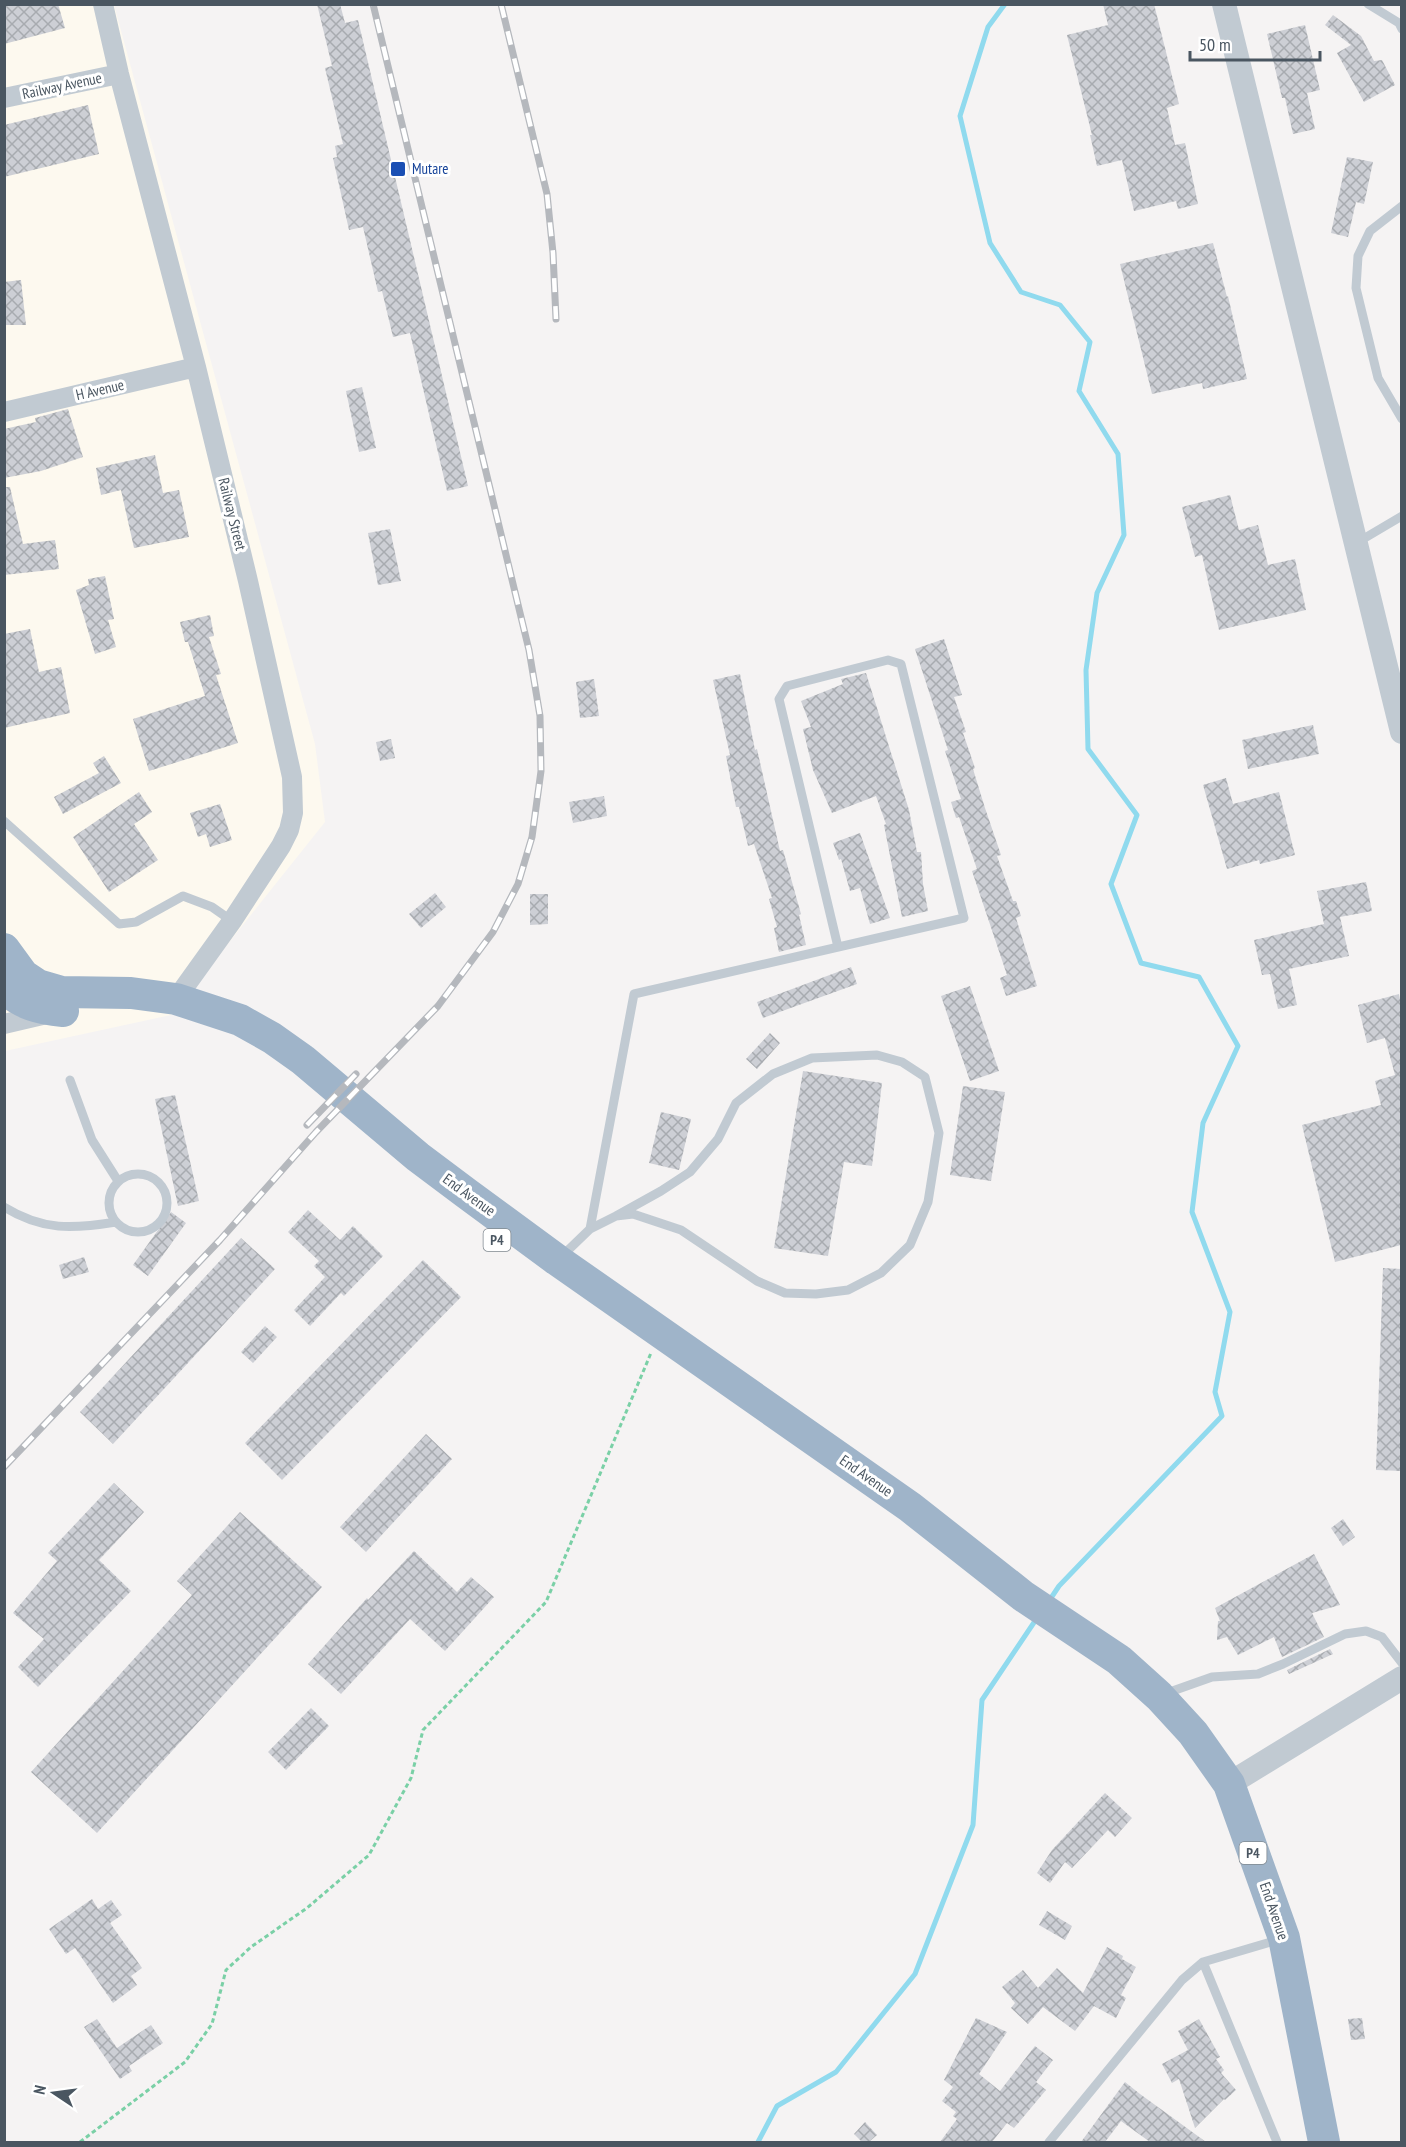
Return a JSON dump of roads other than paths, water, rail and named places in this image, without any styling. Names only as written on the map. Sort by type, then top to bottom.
[{"type":"highway","name":"P4","points":[[4,949],[10,997]]},
{"type":"highway","name":"End Avenue","points":[[10,997],[38,985],[62,992],[131,993],[177,999],[240,1020],[272,1038],[303,1060],[418,1157],[557,1260],[910,1507],[1023,1596],[1119,1660],[1159,1695],[1192,1733],[1229,1784],[1284,1938],[1324,2142]]},
{"type":"highway","name":"End Avenue","points":[[10,997],[33,1006],[61,1011],[141,1010],[194,1019],[228,1031],[289,1070],[433,1193],[527,1263],[927,1534],[965,1552]]},
{"type":"street","name":"Railway Street","points":[[103,4],[119,74],[196,367],[248,581],[292,777],[293,813],[289,830],[281,846],[177,999]]},
{"type":"street","points":[[1224,4],[1401,732]]},
{"type":"street","name":"Railway Avenue","points":[[4,98],[119,74]]},
{"type":"street","name":"H Avenue","points":[[4,412],[196,367]]},
{"type":"street","points":[[1229,1784],[1401,1677]]},
{"type":"lane","points":[[1368,4],[1399,23],[1401,29]]},
{"type":"lane","points":[[1401,206],[1370,231],[1358,256],[1356,288],[1378,378],[1401,419]]},
{"type":"lane","points":[[1356,543],[1401,516]]},
{"type":"lane","points":[[590,1229],[634,994],[964,918],[901,664],[888,660],[787,686],[779,699],[838,947]]},
{"type":"lane","points":[[4,821],[119,924],[136,922],[183,896],[212,907],[232,921]]},
{"type":"lane","points":[[557,1260],[590,1229],[661,1191],[690,1172],[718,1139],[736,1103],[773,1074],[812,1058],[877,1055],[902,1062],[925,1077],[939,1133],[928,1202],[910,1245],[881,1272],[848,1290],[816,1294],[785,1293],[757,1281],[681,1230],[633,1214],[616,1216]]},
{"type":"lane","points":[[70,1080],[92,1140],[118,1181]]},
{"type":"lane","points":[[136,1174],[155,1179],[166,1195],[167,1205],[159,1223],[142,1232],[123,1228],[116,1222],[111,1215],[109,1197],[118,1181],[136,1174]]},
{"type":"lane","points":[[4,1207],[41,1225],[86,1227],[116,1222]]},
{"type":"lane","points":[[1159,1695],[1212,1677],[1258,1674],[1345,1634],[1366,1631],[1382,1637],[1401,1663]]},
{"type":"lane","points":[[1049,2142],[1182,1980],[1203,1962],[1284,1938]]},
{"type":"lane","points":[[1203,1962],[1277,2142]]},
{"type":"waterway","points":[[1005,4],[988,27],[960,116],[990,243],[1021,292],[1060,305],[1090,342],[1079,391],[1118,454],[1124,535],[1097,593],[1086,670],[1088,749],[1137,815],[1111,884],[1141,963],[1199,977],[1238,1046],[1203,1123],[1192,1212],[1230,1312],[1215,1392],[1222,1416],[1059,1586],[1049,1601]]},
{"type":"waterway","points":[[758,2142],[777,2106],[836,2072],[915,1974],[973,1825],[982,1700],[1037,1618]]},
{"type":"railway","points":[[4,1467],[220,1240],[316,1132],[438,1006],[493,932],[518,884],[532,837],[541,771],[540,716],[529,650],[373,4]]},
{"type":"railway","points":[[501,4],[547,194],[556,319]]},
{"type":"railway","points":[[307,1125],[356,1074]]},
{"type":"place","name":"Mutare","points":[[398,169]]}]
